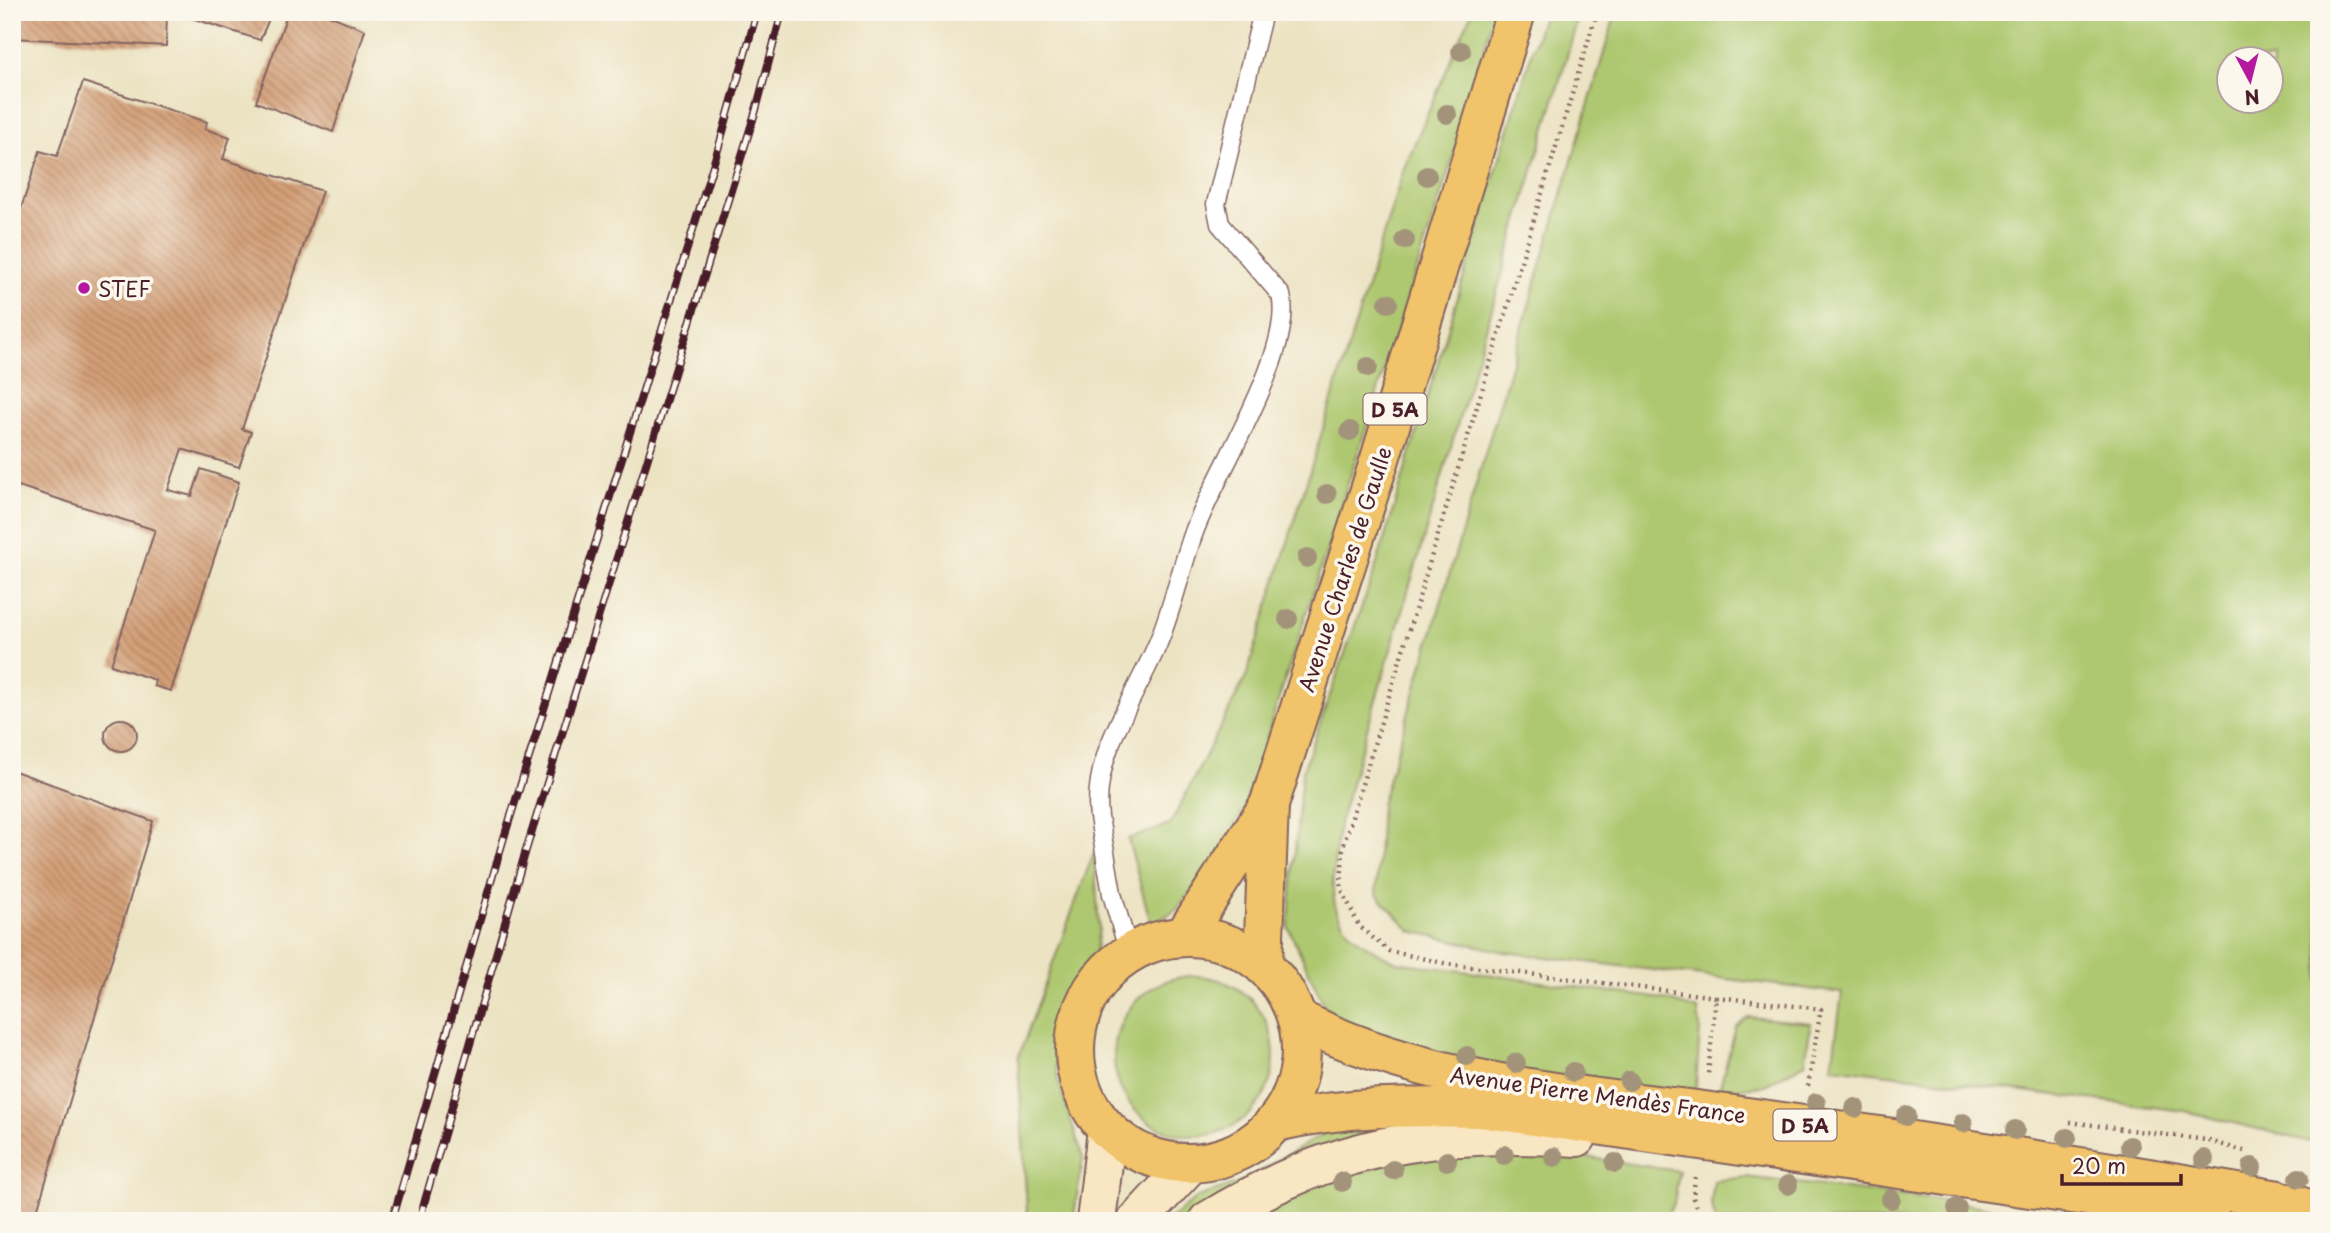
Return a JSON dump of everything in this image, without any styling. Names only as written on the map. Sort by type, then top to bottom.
[{"type":"main road","name":"Avenue Charles de Gaulle","points":[[1184,936],[1269,805],[1380,459],[1516,12]]},
{"type":"main road","name":"Avenue Charles de Gaulle","points":[[1263,964],[1269,805]]},
{"type":"main road","name":"Avenue Pierre Mendès France","points":[[1184,936],[1212,939],[1239,948],[1263,964],[1284,989],[1298,1019],[1302,1046],[1300,1073],[1291,1099],[1276,1122],[1252,1144],[1223,1158],[1191,1163],[1146,1155],[1107,1130],[1087,1102],[1076,1070],[1075,1036],[1084,1003],[1102,974],[1129,953],[1156,941],[1184,936]]},
{"type":"main road","name":"Avenue Pierre Mendès France","points":[[1298,1019],[1338,1041],[1456,1076],[2015,1154],[2279,1200],[2319,1212]]},
{"type":"main road","name":"Avenue Pierre Mendès France","points":[[1276,1122],[1325,1111],[1404,1105],[1480,1108],[1756,1146],[2099,1198],[2212,1221]]},
{"type":"main road","points":[[1096,1221],[1107,1130]]},
{"type":"main road","points":[[1208,1221],[1253,1193],[1302,1170],[1363,1151],[1430,1138],[1503,1133],[1756,1146]]},
{"type":"main road","points":[[1138,1221],[1191,1163]]},
{"type":"lane","points":[[1129,953],[1112,894],[1097,806],[1103,771],[1120,721],[1158,643],[1195,529],[1260,387],[1283,325],[1281,295],[1220,224],[1216,204],[1263,12]]},
{"type":"path","points":[[1597,12],[1343,847],[1341,888],[1359,926],[1388,951],[1448,964],[1821,1009],[1813,1064]]},
{"type":"path","points":[[1708,1075],[1716,997]]},
{"type":"path","points":[[1695,1176],[1693,1198],[1703,1221]]},
{"type":"green space","points":[[1472,12],[1494,12],[1456,148],[1243,810],[1208,872],[1175,911],[1151,924],[1128,839],[1170,825],[1246,677],[1404,168]]},
{"type":"green space","points":[[1544,12],[1580,12],[1339,824],[1333,891],[1342,922],[1354,936],[1397,962],[1663,999],[1698,1010],[1700,1028],[1696,1087],[1682,1095],[1484,1069],[1346,1026],[1325,1007],[1288,927],[1302,773],[1375,570]]},
{"type":"green space","points":[[1616,12],[2319,12],[2319,1144],[2184,1111],[1832,1067],[1842,993],[1505,952],[1411,931],[1376,894],[1381,805]]},
{"type":"green space","points":[[1094,852],[1099,929],[1094,963],[1073,994],[1054,1048],[1058,1080],[1083,1158],[1073,1221],[1023,1221],[1027,1210],[1018,1058]]},
{"type":"green space","points":[[1194,976],[1225,982],[1251,999],[1268,1025],[1274,1056],[1268,1087],[1251,1113],[1225,1130],[1194,1136],[1163,1130],[1137,1113],[1120,1087],[1114,1056],[1120,1025],[1137,999],[1163,982]]},
{"type":"green space","points":[[1749,1017],[1811,1023],[1805,1063],[1763,1086],[1719,1090],[1736,1027]]},
{"type":"green space","points":[[1416,1123],[1197,1221],[1168,1221],[1198,1197],[1240,1183],[1330,1130]]},
{"type":"green space","points":[[1482,1152],[1572,1155],[1679,1171],[1674,1204],[1663,1221],[1239,1221],[1322,1177],[1403,1161]]},
{"type":"green space","points":[[1746,1177],[1954,1202],[2067,1221],[1716,1221],[1711,1204],[1714,1181]]},
{"type":"building","points":[[12,12],[167,12],[166,46],[12,38]]},
{"type":"building","points":[[173,12],[272,12],[260,40]]},
{"type":"building","points":[[288,12],[322,12],[365,30],[333,132],[256,102]]},
{"type":"building","points":[[83,82],[207,122],[205,129],[230,137],[223,159],[322,191],[242,429],[251,432],[239,467],[182,449],[168,490],[192,496],[201,469],[239,482],[171,691],[154,686],[155,680],[111,665],[155,530],[12,484],[12,236],[40,151],[57,156]]},
{"type":"building","points":[[121,719],[132,724],[137,735],[132,746],[121,751],[110,746],[105,735],[110,724]]},
{"type":"building","points":[[12,770],[153,821],[34,1221],[12,1221]]},
{"type":"railway","points":[[392,1221],[503,841],[719,146],[757,12]]},
{"type":"railway","points":[[419,1221],[526,850],[756,110],[782,12]]},
{"type":"place","name":"STEF","points":[[84,288]]}]
